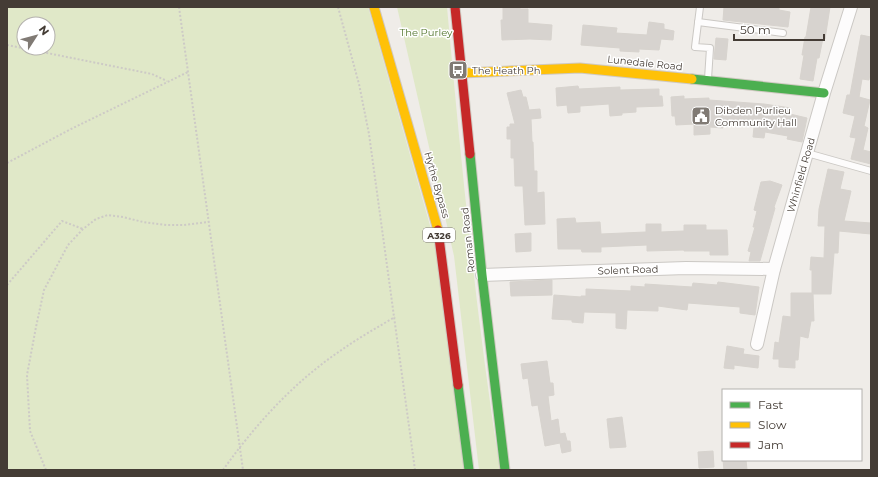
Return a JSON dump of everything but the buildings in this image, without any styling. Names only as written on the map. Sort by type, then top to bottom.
[{"type":"street","name":"Hythe Bypass","points":[[374,7],[437,224],[469,470]]},
{"type":"street","name":"Roman Road","points":[[455,7],[482,275],[505,470]]},
{"type":"street","name":"Whinfield Road","points":[[757,344],[774,269],[824,92],[851,7]]},
{"type":"street","name":"Lunedale Road","points":[[462,73],[580,68],[824,92]]},
{"type":"street","name":"Solent Road","points":[[482,275],[686,268],[774,269]]},
{"type":"lane","points":[[700,7],[696,47],[710,48],[707,81]]},
{"type":"lane","points":[[698,22],[783,33]]},
{"type":"lane","points":[[807,153],[871,171]]},
{"type":"path","points":[[178,7],[243,470]]},
{"type":"path","points":[[338,7],[358,84],[368,134],[415,470]]},
{"type":"path","points":[[7,45],[152,74],[168,81]]},
{"type":"path","points":[[7,163],[71,129],[188,72]]},
{"type":"path","points":[[46,470],[30,431],[27,374],[44,290],[68,245],[96,218],[108,215],[167,225],[184,225],[209,222]]},
{"type":"path","points":[[7,285],[62,221],[83,229]]},
{"type":"path","points":[[223,470],[271,410],[299,383],[339,351],[394,317]]},
{"type":"green space","points":[[7,7],[368,7],[435,243],[465,470],[7,470]]},
{"type":"green space","name":"The Purley","points":[[397,7],[447,7],[470,239],[491,412],[500,470],[479,470],[454,256]]},
{"type":"traffic: fast","points":[[692,79],[824,93]]},
{"type":"traffic: fast","points":[[470,154],[482,275],[505,470]]},
{"type":"traffic: fast","points":[[458,385],[469,470]]},
{"type":"traffic: slow","points":[[374,7],[438,230]]},
{"type":"traffic: slow","points":[[462,73],[580,68],[692,79]]},
{"type":"traffic: jam","points":[[455,7],[470,154]]},
{"type":"traffic: jam","points":[[438,230],[458,385]]},
{"type":"place","name":"The Heath Ph","points":[[458,70]]},
{"type":"place","name":"Dibden Purlieu Community Hall","points":[[701,116]]}]
